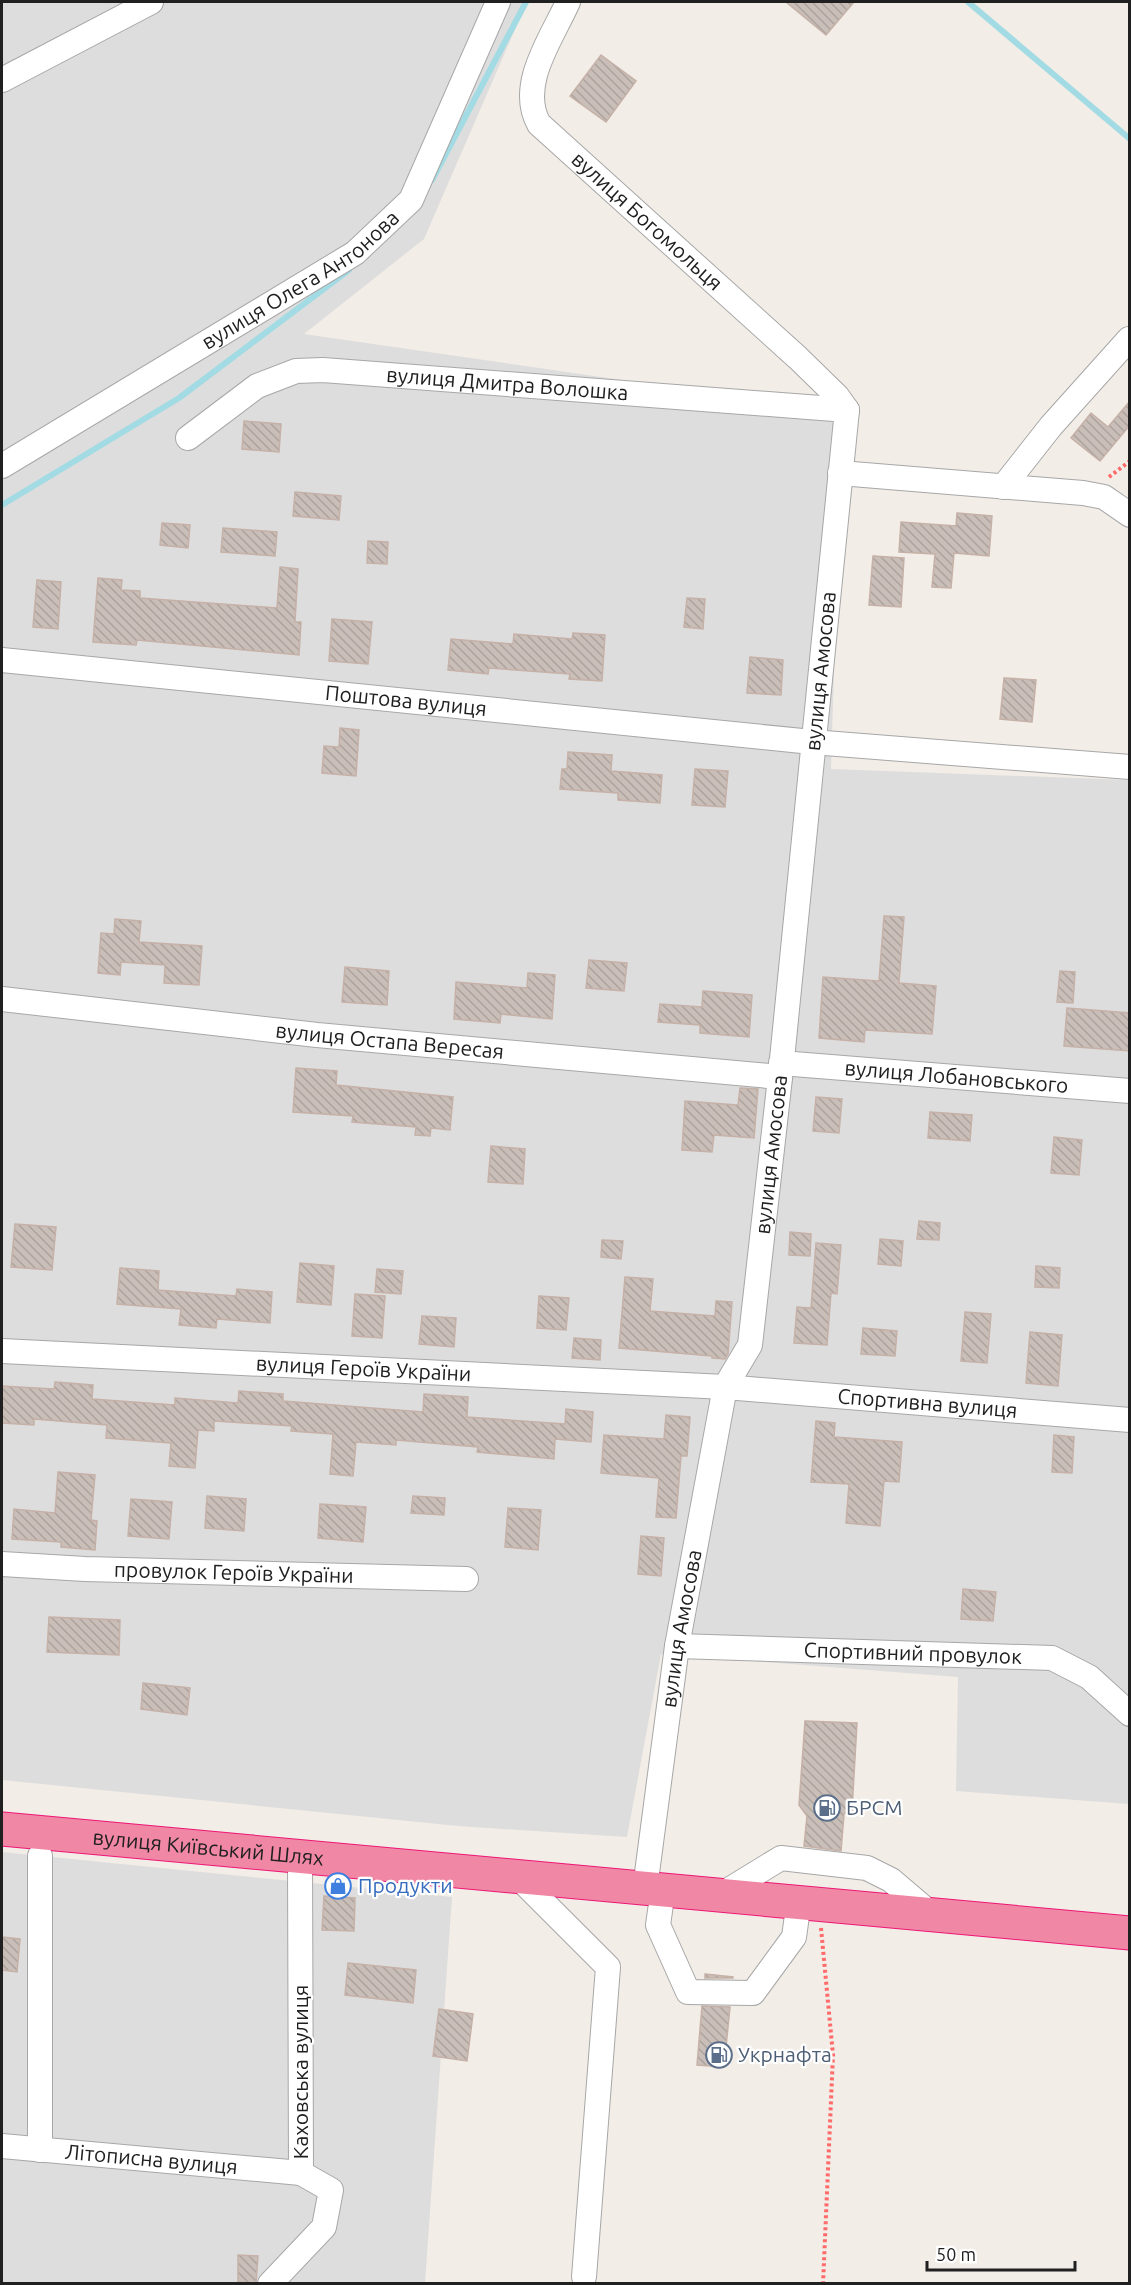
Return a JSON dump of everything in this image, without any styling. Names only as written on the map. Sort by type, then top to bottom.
[{"type":"highway","name":"вулиця Київський Шлях","points":[[2,1829],[809,1902],[1130,1934]]},
{"type":"street","points":[[2,80],[151,2]]},
{"type":"street","name":"вулиця Олега Антонова","points":[[2,466],[355,253],[411,200],[498,2]]},
{"type":"street","name":"вулиця Богомольця","points":[[568,2],[533,80],[531,101],[539,124],[798,358],[837,396],[847,410]]},
{"type":"street","points":[[1003,487],[1051,426],[1129,339]]},
{"type":"street","name":"вулиця Дмитра Волошка","points":[[188,438],[257,386],[296,371],[305,370],[847,410]]},
{"type":"street","name":"вулиця Амосова","points":[[809,1902],[794,1937],[753,1993],[688,1992],[658,1925],[646,1888],[677,1646],[725,1387],[750,1345],[781,1070],[847,410]]},
{"type":"street","points":[[840,473],[1104,497],[1130,515]]},
{"type":"street","name":"Поштова вулиця","points":[[2,660],[812,742],[1130,767]]},
{"type":"street","name":"вулиця Остапа Вересая","points":[[2,999],[317,1035],[781,1070]]},
{"type":"street","name":"вулиця Лобановського","points":[[781,1070],[1130,1091]]},
{"type":"street","name":"вулиця Героїв України","points":[[2,1351],[725,1387]]},
{"type":"street","name":"Спортивна вулиця","points":[[725,1387],[1130,1420]]},
{"type":"street","name":"провулок Героїв України","points":[[2,1563],[86,1569],[466,1579]]},
{"type":"street","name":"Спортивний провулок","points":[[677,1646],[1052,1658],[1089,1677],[1130,1714]]},
{"type":"street","points":[[40,1856],[40,2150]]},
{"type":"street","name":"Каховська вулиця","points":[[270,2283],[324,2227],[331,2190],[301,2173],[300,1856]]},
{"type":"street","points":[[722,1894],[781,1858],[867,1868],[891,1880],[931,1914]]},
{"type":"street","points":[[516,1875],[609,1967],[584,2277]]},
{"type":"street","name":"Літописна вулиця","points":[[2,2146],[301,2173]]},
{"type":"path","points":[[809,1902],[833,2055],[823,2283]]},
{"type":"shaded area","points":[[2,2],[527,2],[424,239],[304,334],[842,412],[831,769],[1129,780],[1129,1804],[956,1791],[958,1677],[661,1654],[627,1837],[458,1826],[2,1780]]},
{"type":"shaded area","points":[[2,1852],[452,1897],[425,2283],[2,2283]]},
{"type":"building","points":[[786,2],[854,2],[826,35]]},
{"type":"building","points":[[601,55],[636,81],[606,122],[570,96]]},
{"type":"building","points":[[1130,401],[1130,425],[1100,461],[1071,438],[1091,413],[1108,427]]},
{"type":"building","points":[[244,421],[281,424],[279,452],[242,449]]},
{"type":"building","points":[[295,492],[341,496],[339,520],[293,516]]},
{"type":"building","points":[[957,513],[992,516],[989,556],[954,553],[951,588],[932,587],[935,554],[899,552],[901,522],[956,526]]},
{"type":"building","points":[[162,523],[190,525],[188,548],[160,545]]},
{"type":"building","points":[[223,528],[277,532],[275,556],[221,552]]},
{"type":"building","points":[[368,541],[388,542],[387,564],[367,563]]},
{"type":"building","points":[[873,556],[904,558],[901,607],[869,605]]},
{"type":"building","points":[[280,567],[298,569],[295,622],[301,622],[299,655],[137,640],[136,645],[93,642],[98,578],[122,580],[121,590],[140,591],[140,598],[277,608]]},
{"type":"building","points":[[37,580],[61,582],[58,629],[33,627]]},
{"type":"building","points":[[687,598],[705,599],[703,629],[684,627]]},
{"type":"building","points":[[332,619],[372,622],[368,664],[329,661]]},
{"type":"building","points":[[573,633],[605,635],[602,681],[569,679],[570,674],[489,668],[488,674],[448,670],[451,639],[513,644],[514,634],[572,639]]},
{"type":"building","points":[[750,657],[783,660],[781,695],[747,693]]},
{"type":"building","points":[[1004,678],[1036,680],[1032,722],[1000,719]]},
{"type":"building","points":[[340,728],[359,730],[356,776],[322,773],[324,746],[339,747]]},
{"type":"building","points":[[568,752],[612,755],[611,771],[662,775],[660,803],[618,800],[618,793],[560,789],[562,769],[567,769]]},
{"type":"building","points":[[695,769],[728,771],[725,807],[692,805]]},
{"type":"building","points":[[884,916],[904,917],[899,983],[936,986],[932,1034],[865,1030],[864,1042],[819,1038],[823,977],[879,981]]},
{"type":"building","points":[[115,919],[141,921],[139,942],[202,946],[199,985],[164,983],[165,965],[121,962],[120,975],[98,973],[101,933],[114,934]]},
{"type":"building","points":[[589,960],[627,963],[624,991],[586,988]]},
{"type":"building","points":[[345,967],[389,971],[387,1005],[342,1002]]},
{"type":"building","points":[[1060,971],[1075,972],[1073,1003],[1057,1002]]},
{"type":"building","points":[[528,973],[555,975],[552,1019],[501,1014],[500,1023],[454,1019],[456,982],[527,988]]},
{"type":"building","points":[[703,991],[752,995],[749,1037],[700,1033],[700,1025],[658,1022],[660,1004],[702,1007]]},
{"type":"building","points":[[1067,1008],[1130,1013],[1130,1051],[1064,1046]]},
{"type":"building","points":[[296,1068],[337,1071],[336,1085],[453,1097],[450,1130],[431,1128],[430,1136],[415,1135],[416,1127],[352,1122],[353,1116],[293,1112]]},
{"type":"building","points":[[740,1088],[758,1089],[754,1138],[714,1135],[712,1152],[682,1150],[685,1101],[738,1105]]},
{"type":"building","points":[[816,1097],[842,1099],[839,1133],[813,1131]]},
{"type":"building","points":[[930,1112],[972,1115],[970,1141],[928,1138]]},
{"type":"building","points":[[1054,1137],[1082,1140],[1079,1175],[1051,1173]]},
{"type":"building","points":[[491,1146],[525,1149],[523,1184],[488,1182]]},
{"type":"building","points":[[919,1221],[940,1223],[939,1240],[917,1239]]},
{"type":"building","points":[[15,1224],[56,1227],[52,1270],[11,1267]]},
{"type":"building","points":[[790,1232],[811,1234],[810,1256],[789,1255]]},
{"type":"building","points":[[880,1239],[903,1241],[901,1266],[878,1264]]},
{"type":"building","points":[[602,1240],[623,1241],[621,1259],[601,1257]]},
{"type":"building","points":[[816,1243],[841,1245],[837,1294],[831,1293],[827,1345],[794,1343],[797,1307],[811,1308]]},
{"type":"building","points":[[300,1263],[334,1266],[331,1305],[297,1302]]},
{"type":"building","points":[[1036,1266],[1060,1268],[1059,1288],[1035,1287]]},
{"type":"building","points":[[120,1268],[159,1271],[158,1290],[236,1296],[237,1289],[272,1292],[270,1323],[217,1319],[216,1328],[179,1325],[181,1309],[117,1304]]},
{"type":"building","points":[[377,1269],[403,1271],[401,1294],[375,1292]]},
{"type":"building","points":[[625,1277],[653,1279],[650,1311],[715,1316],[716,1301],[732,1302],[728,1354],[725,1359],[619,1348]]},
{"type":"building","points":[[355,1294],[385,1296],[382,1338],[352,1336]]},
{"type":"building","points":[[539,1296],[569,1298],[566,1330],[537,1328]]},
{"type":"building","points":[[965,1312],[991,1314],[987,1363],[961,1361]]},
{"type":"building","points":[[422,1316],[456,1318],[454,1347],[419,1344]]},
{"type":"building","points":[[863,1328],[897,1331],[895,1356],[861,1354]]},
{"type":"building","points":[[1030,1332],[1062,1335],[1058,1386],[1026,1383]]},
{"type":"building","points":[[574,1338],[601,1340],[600,1360],[572,1358]]},
{"type":"building","points":[[55,1382],[93,1385],[92,1399],[175,1405],[175,1398],[238,1403],[239,1391],[283,1394],[283,1401],[423,1412],[424,1394],[468,1397],[467,1417],[565,1424],[566,1409],[593,1412],[591,1442],[555,1439],[554,1459],[477,1452],[478,1447],[396,1440],[396,1445],[356,1442],[353,1476],[330,1474],[333,1434],[291,1431],[292,1426],[214,1421],[214,1431],[198,1430],[195,1468],[169,1466],[171,1443],[106,1438],[107,1425],[34,1419],[34,1425],[2,1423],[2,1386],[54,1389]]},
{"type":"building","points":[[666,1415],[690,1417],[687,1456],[681,1456],[676,1518],[656,1517],[659,1478],[601,1473],[604,1435],[664,1439]]},
{"type":"building","points":[[816,1421],[835,1423],[834,1437],[902,1442],[899,1482],[884,1481],[880,1526],[846,1523],[849,1484],[811,1482]]},
{"type":"building","points":[[1054,1435],[1074,1437],[1072,1473],[1052,1472]]},
{"type":"building","points":[[58,1472],[95,1475],[91,1520],[97,1521],[95,1550],[61,1547],[61,1542],[12,1539],[14,1509],[55,1513]]},
{"type":"building","points":[[207,1496],[246,1499],[244,1531],[205,1528]]},
{"type":"building","points":[[413,1496],[445,1498],[444,1515],[411,1513]]},
{"type":"building","points":[[131,1499],[172,1502],[169,1539],[128,1536]]},
{"type":"building","points":[[320,1504],[366,1507],[363,1542],[318,1538]]},
{"type":"building","points":[[508,1508],[541,1510],[538,1550],[505,1547]]},
{"type":"building","points":[[641,1536],[664,1538],[661,1576],[638,1574]]},
{"type":"building","points":[[963,1589],[996,1592],[993,1621],[961,1619]]},
{"type":"building","points":[[49,1617],[120,1620],[119,1655],[47,1652]]},
{"type":"building","points":[[143,1683],[190,1688],[187,1715],[141,1709]]},
{"type":"building","points":[[805,1721],[857,1723],[852,1810],[844,1814],[841,1851],[804,1846],[807,1816],[799,1805]]},
{"type":"building","points":[[324,1896],[355,1898],[354,1931],[322,1930]]},
{"type":"building","points":[[2,1937],[20,1939],[17,1972],[2,1970]]},
{"type":"building","points":[[348,1963],[416,1970],[413,2003],[345,1995]]},
{"type":"building","points":[[705,1974],[733,1977],[733,1978],[705,1978]]},
{"type":"building","points":[[702,2006],[730,2007],[724,2067],[697,2065]]},
{"type":"building","points":[[439,2009],[473,2014],[467,2061],[433,2056]]},
{"type":"building","points":[[238,2255],[258,2256],[256,2283],[238,2282]]},
{"type":"waterway","points":[[432,180],[526,2]]},
{"type":"waterway","points":[[968,2],[1130,139]]},
{"type":"waterway","points":[[2,505],[179,398],[349,270]]},
{"type":"place","name":"БРСМ","points":[[827,1808]]},
{"type":"place","name":"Продукти","points":[[338,1886]]},
{"type":"place","name":"Укрнафта","points":[[719,2055]]}]
